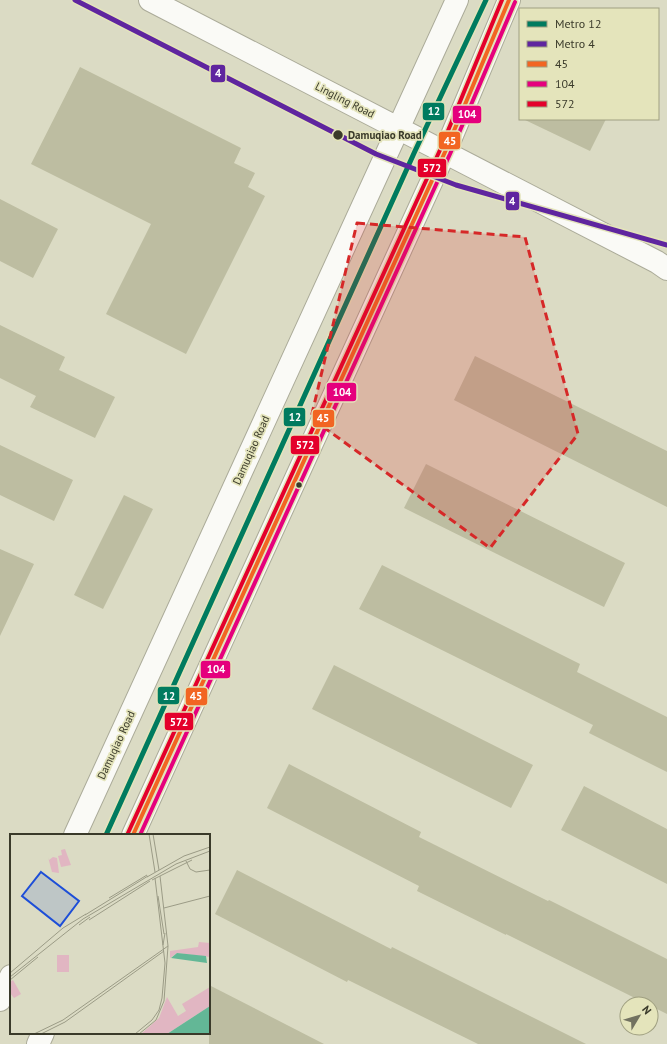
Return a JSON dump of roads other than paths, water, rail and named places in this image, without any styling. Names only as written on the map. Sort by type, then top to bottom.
[{"type":"street","name":"Lingling Road","points":[[150,0],[657,262],[667,270]]},
{"type":"street","name":"Damuqiao Road","points":[[75,834],[457,0]]},
{"type":"street","points":[[133,834],[445,152],[509,0]]},
{"type":"street","points":[[0,1000],[10,978]]},
{"type":"street","points":[[38,1044],[43,1034]]},
{"type":"metro line","name":"4","points":[[75,0],[376,154],[456,185],[667,245]]},
{"type":"metro line","name":"12","points":[[106,834],[415,151],[486,0]]},
{"type":"place","name":"Damuqiao Road","points":[[338,135]]}]
